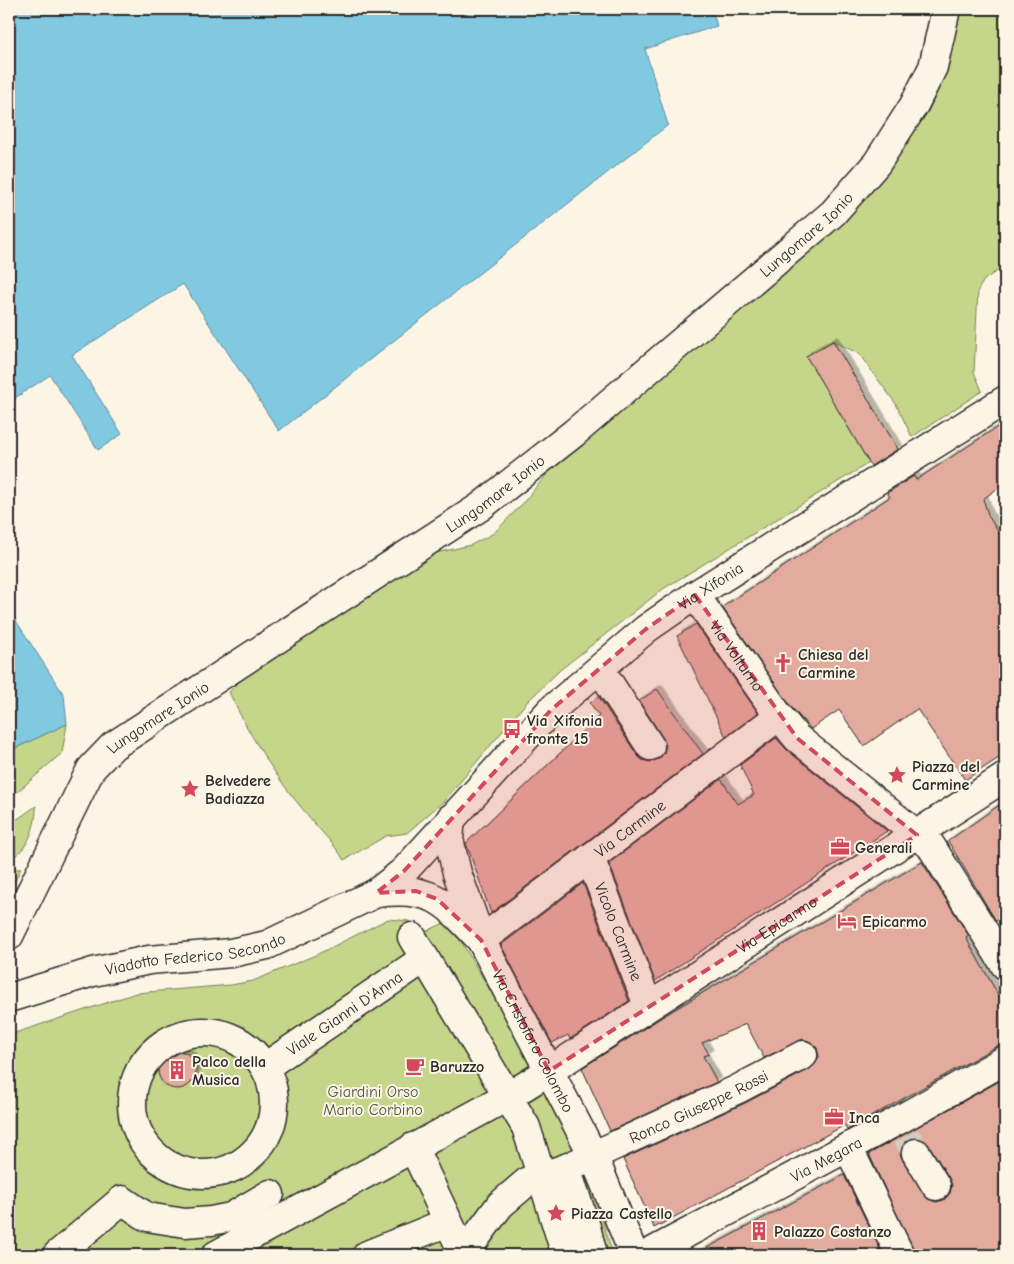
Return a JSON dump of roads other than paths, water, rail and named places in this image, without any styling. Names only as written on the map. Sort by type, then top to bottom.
[{"type":"street","name":"Lungomare Ionio","points":[[9,936],[91,769],[113,746],[269,646],[480,506],[574,433],[833,213],[877,163],[914,106],[933,67],[946,9]]},
{"type":"street","name":"Via Xifonia","points":[[376,894],[404,871],[551,710],[646,629],[695,595],[1005,400]]},
{"type":"street","name":"Via Volturno","points":[[695,595],[779,716],[797,738],[931,846],[1005,965]]},
{"type":"street","points":[[600,669],[650,746]]},
{"type":"street","name":"Via Carmine","points":[[481,940],[779,716]]},
{"type":"street","name":"Via Epicarmo","points":[[216,1255],[509,1096],[1005,777]]},
{"type":"street","points":[[451,818],[448,839],[457,873],[481,940]]},
{"type":"street","name":"Vicolo Carmine","points":[[590,858],[648,1005]]},
{"type":"street","name":"Via Cristoforo Colombo","points":[[376,894],[402,890],[416,891],[437,898],[456,913],[481,940],[593,1155],[634,1255]]},
{"type":"street","name":"Viadotto Federico Secondo","points":[[9,998],[93,972],[149,960],[231,953],[267,945],[376,894]]},
{"type":"street","name":"Viale Gianni D'Anna","points":[[265,1067],[418,947],[509,1096]]},
{"type":"street","points":[[199,1031],[226,1035],[249,1048],[265,1067],[274,1093],[273,1117],[264,1140],[248,1159],[225,1172],[198,1175],[172,1168],[150,1152],[136,1129],[131,1103],[136,1076],[151,1054],[173,1038],[199,1031]]},
{"type":"street","name":"Ronco Giuseppe Rossi","points":[[464,1255],[476,1241],[500,1205],[528,1181],[593,1155],[738,1090],[803,1055]]},
{"type":"street","name":"Via Megara","points":[[646,1255],[848,1147],[906,1137],[1005,1060]]},
{"type":"street","points":[[509,1096],[586,1227],[593,1255]]},
{"type":"street","points":[[906,1137],[936,1186]]},
{"type":"street","points":[[412,1147],[464,1255]]},
{"type":"street","points":[[848,1147],[900,1255]]},
{"type":"street","points":[[248,1159],[285,1217]]},
{"type":"street","points":[[554,1171],[566,1255]]},
{"type":"street","points":[[69,1252],[122,1200],[147,1217],[185,1223],[231,1217],[270,1194]]},
{"type":"street","points":[[367,1255],[448,1222]]},
{"type":"water","points":[[9,9],[712,9],[717,26],[645,49],[668,125],[279,431],[183,284],[72,355],[122,434],[98,450],[50,375],[9,402]]},
{"type":"water","points":[[9,610],[64,695],[67,724],[9,751]]},
{"type":"tunnel","points":[[906,1136],[916,1153]]},
{"type":"place","name":"Chiesa del Carmine","points":[[783,663]]},
{"type":"place","name":"Via Xifonia fronte 15","points":[[512,729]]},
{"type":"place","name":"Piazza del Carmine","points":[[897,775]]},
{"type":"place","name":"Belvedere Badiazza","points":[[190,789]]},
{"type":"place","name":"Generali","points":[[840,847]]},
{"type":"place","name":"Epicarmo","points":[[847,921]]},
{"type":"place","name":"Baruzzo","points":[[415,1066]]},
{"type":"place","name":"Palco della Musica","points":[[177,1070]]},
{"type":"place","name":"Inca","points":[[834,1117]]},
{"type":"place","name":"Piazza Castello","points":[[556,1213]]},
{"type":"place","name":"Palazzo Costanzo","points":[[759,1231]]},
{"type":"park label","name":"Giardini Orso Mario Corbino","points":[[373,1100]]}]
